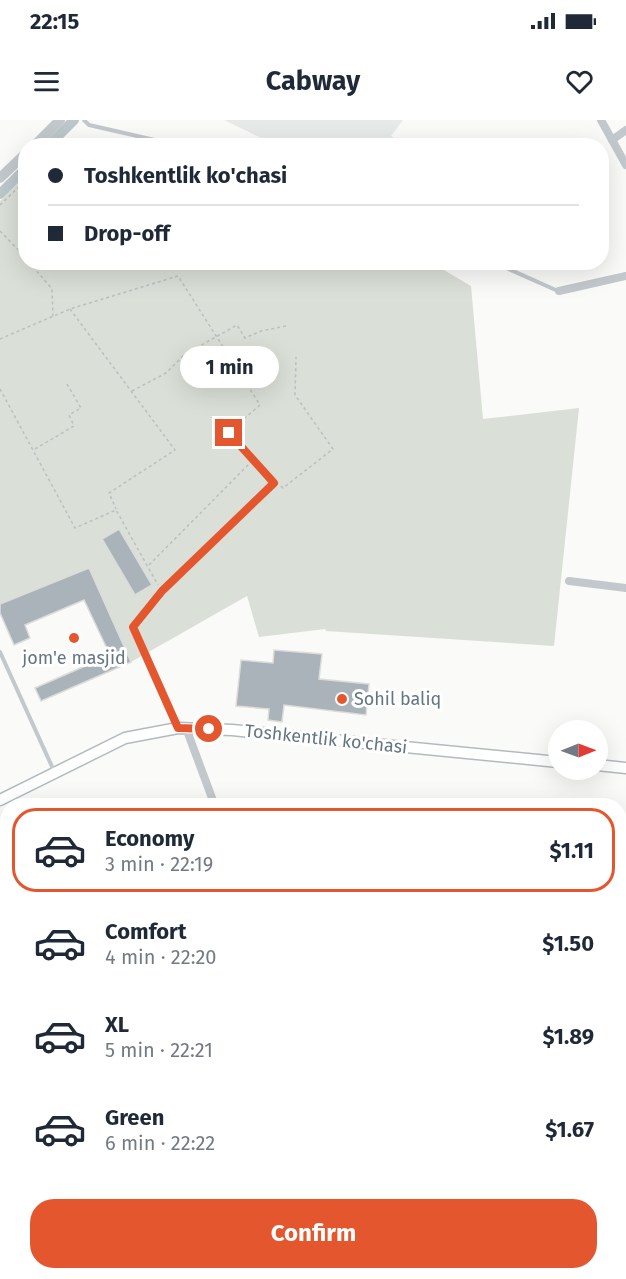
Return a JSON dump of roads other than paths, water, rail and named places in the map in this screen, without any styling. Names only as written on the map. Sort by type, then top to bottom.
[{"type":"main road","name":"Toshkentlik ko'chasi","points":[[4,798],[125,738],[182,728],[243,731],[548,761]]},
{"type":"main road","points":[[608,766],[626,768]]},
{"type":"street","points":[[42,138],[60,120]]},
{"type":"street","points":[[601,120],[626,165]]},
{"type":"street","points":[[612,140],[626,130]]},
{"type":"street","points":[[0,178],[18,161]]},
{"type":"street","points":[[559,291],[626,276]]},
{"type":"street","points":[[569,581],[626,588]]},
{"type":"street","points":[[182,728],[212,798]]},
{"type":"lane","points":[[84,120],[89,125],[146,138]]},
{"type":"lane","points":[[511,270],[559,291]]},
{"type":"lane","points":[[182,728],[133,627],[162,591],[274,483],[229,433]]},
{"type":"lane","points":[[0,652],[55,772]]},
{"type":"waterway","points":[[56,138],[74,120]]},
{"type":"waterway","points":[[0,194],[18,176]]},
{"type":"place","name":"jom'e masjid","points":[[74,638]]},
{"type":"place","name":"Sohil baliq","points":[[342,699]]}]
